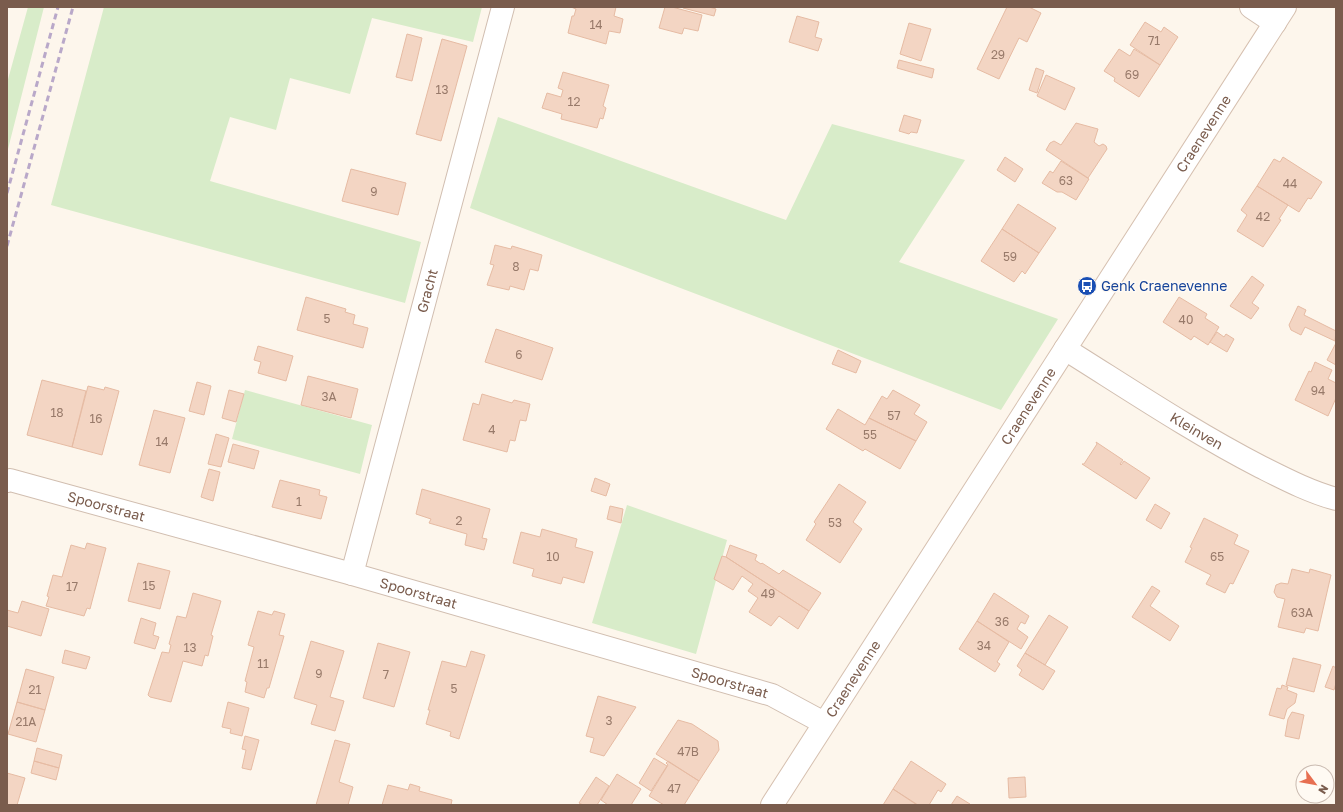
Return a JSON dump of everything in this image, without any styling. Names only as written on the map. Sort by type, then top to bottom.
[{"type":"street","name":"Gracht","points":[[352,574],[503,7]]},
{"type":"street","points":[[1251,7],[1280,15]]},
{"type":"street","name":"Craenevenne","points":[[772,805],[1280,15]]},
{"type":"street","name":"Kleinven","points":[[1065,349],[1226,449],[1280,477],[1323,496],[1336,499]]},
{"type":"street","name":"Spoorstraat","points":[[7,481],[10,480],[352,574],[772,695],[824,723]]},
{"type":"green space","points":[[28,7],[44,7],[7,153],[7,83]]},
{"type":"green space","points":[[104,7],[482,7],[473,42],[372,18],[350,94],[290,78],[276,130],[230,117],[210,181],[421,242],[405,303],[51,205]]},
{"type":"green space","points":[[498,117],[786,220],[832,124],[965,160],[899,262],[1058,319],[1001,410],[470,208]]},
{"type":"green space","points":[[245,390],[372,425],[360,474],[232,439]]},
{"type":"green space","points":[[627,505],[727,540],[696,654],[592,623]]},
{"type":"building","points":[[571,7],[616,7],[614,16],[623,19],[620,33],[609,31],[606,44],[568,33],[572,16],[574,16],[576,9]]},
{"type":"building","points":[[665,7],[672,7],[702,15],[698,31],[684,28],[682,34],[659,28]]},
{"type":"building","points":[[683,7],[709,7],[716,9],[714,16]]},
{"type":"building","points":[[1007,7],[1029,7],[1041,13],[1027,42],[1019,38],[999,79],[977,69]]},
{"type":"building","points":[[797,16],[819,22],[815,37],[822,39],[818,51],[789,42]]},
{"type":"building","points":[[1145,22],[1161,32],[1164,27],[1178,37],[1160,65],[1130,45]]},
{"type":"building","points":[[909,23],[931,29],[921,61],[900,54]]},
{"type":"building","points":[[407,34],[422,38],[412,81],[396,77]]},
{"type":"building","points":[[442,39],[467,46],[441,141],[416,134]]},
{"type":"building","points":[[1119,49],[1130,56],[1134,49],[1160,65],[1139,97],[1114,81],[1115,78],[1104,71]]},
{"type":"building","points":[[899,60],[934,69],[932,78],[897,68]]},
{"type":"building","points":[[1036,68],[1044,71],[1037,93],[1029,90]]},
{"type":"building","points":[[563,72],[609,85],[603,106],[606,108],[603,119],[600,118],[597,128],[561,119],[562,114],[542,108],[547,93],[561,97],[563,90],[558,88]]},
{"type":"building","points":[[1046,75],[1075,88],[1065,110],[1037,96]]},
{"type":"building","points":[[904,115],[921,120],[917,133],[911,132],[909,134],[899,131]]},
{"type":"building","points":[[1076,123],[1098,129],[1094,142],[1099,146],[1103,144],[1107,149],[1088,178],[1046,150],[1050,143],[1054,141],[1061,145]]},
{"type":"building","points":[[1005,157],[1023,169],[1015,182],[997,170]]},
{"type":"building","points":[[1283,157],[1322,182],[1311,199],[1308,198],[1299,212],[1257,186],[1274,159],[1280,162]]},
{"type":"building","points":[[1061,161],[1089,179],[1076,200],[1062,192],[1057,192],[1042,183],[1050,171],[1053,173]]},
{"type":"building","points":[[351,169],[406,183],[398,215],[342,201]]},
{"type":"building","points":[[1257,186],[1288,205],[1279,219],[1281,220],[1263,247],[1237,231],[1247,215],[1241,210]]},
{"type":"building","points":[[1018,204],[1056,228],[1039,253],[1002,229]]},
{"type":"building","points":[[1002,229],[1039,253],[1025,274],[1022,271],[1014,282],[981,261]]},
{"type":"building","points":[[495,245],[511,249],[512,246],[542,255],[538,271],[530,269],[524,290],[510,286],[509,290],[487,285],[494,265],[490,264]]},
{"type":"building","points":[[1252,276],[1264,285],[1252,303],[1259,308],[1251,319],[1230,306]]},
{"type":"building","points":[[306,297],[346,309],[345,312],[355,315],[353,324],[368,328],[363,348],[297,330]]},
{"type":"building","points":[[1179,297],[1207,314],[1205,318],[1219,327],[1208,345],[1194,336],[1191,340],[1163,322]]},
{"type":"building","points":[[1298,306],[1306,310],[1304,315],[1336,331],[1335,341],[1305,327],[1301,335],[1291,330],[1289,325]]},
{"type":"building","points":[[496,329],[553,348],[542,380],[485,362]]},
{"type":"building","points":[[1217,332],[1224,337],[1226,334],[1234,339],[1227,352],[1210,342]]},
{"type":"building","points":[[1336,343],[1336,365],[1327,360]]},
{"type":"building","points":[[258,346],[293,356],[286,381],[258,373],[261,362],[254,360]]},
{"type":"building","points":[[838,350],[861,361],[856,373],[832,364]]},
{"type":"building","points":[[1315,362],[1332,370],[1328,379],[1336,383],[1336,398],[1328,416],[1295,400]]},
{"type":"building","points":[[308,376],[358,389],[351,418],[301,405]]},
{"type":"building","points":[[42,380],[86,391],[72,447],[27,435]]},
{"type":"building","points":[[197,382],[211,386],[204,415],[189,411]]},
{"type":"building","points":[[88,386],[104,390],[105,387],[119,391],[102,455],[72,447]]},
{"type":"building","points":[[229,390],[244,394],[236,422],[222,418]]},
{"type":"building","points":[[893,390],[920,405],[914,414],[927,422],[916,441],[869,418],[882,396],[887,399]]},
{"type":"building","points":[[482,394],[512,403],[514,400],[530,404],[526,421],[520,420],[515,441],[510,440],[507,452],[463,440],[473,403],[479,405]]},
{"type":"building","points":[[838,409],[865,425],[869,418],[916,441],[900,469],[865,449],[863,451],[826,429]]},
{"type":"building","points":[[154,410],[185,418],[170,473],[139,465]]},
{"type":"building","points":[[216,434],[229,438],[221,467],[208,464]]},
{"type":"building","points":[[1096,442],[1123,460],[1120,464],[1121,465],[1124,461],[1150,478],[1136,499],[1082,464],[1084,464],[1097,444]]},
{"type":"building","points":[[233,444],[259,451],[254,469],[228,462]]},
{"type":"building","points":[[209,469],[220,472],[213,501],[201,497]]},
{"type":"building","points":[[595,478],[610,484],[606,496],[591,491]]},
{"type":"building","points":[[280,480],[320,490],[319,495],[327,497],[321,519],[272,507]]},
{"type":"building","points":[[839,484],[866,502],[853,522],[862,529],[840,563],[806,540],[816,524],[814,522]]},
{"type":"building","points":[[422,489],[490,509],[482,538],[487,539],[484,550],[465,545],[467,534],[429,523],[431,519],[416,514]]},
{"type":"building","points":[[1155,504],[1170,513],[1161,529],[1146,520]]},
{"type":"building","points":[[610,506],[623,509],[621,523],[607,519]]},
{"type":"building","points":[[1204,518],[1238,535],[1234,544],[1249,551],[1233,584],[1230,583],[1225,593],[1206,584],[1211,575],[1185,562],[1192,548],[1190,547]]},
{"type":"building","points":[[542,529],[577,539],[575,547],[593,552],[584,583],[563,577],[561,584],[532,576],[534,569],[513,563],[521,532],[540,537]]},
{"type":"building","points":[[87,543],[106,548],[90,609],[87,608],[84,616],[46,606],[49,597],[47,596],[53,575],[62,577],[71,545],[85,549]]},
{"type":"building","points":[[730,545],[757,555],[755,560],[761,564],[762,563],[779,574],[783,570],[821,593],[809,611],[726,557]]},
{"type":"building","points":[[722,556],[726,557],[809,611],[798,629],[779,616],[771,626],[749,612],[758,598],[748,591],[753,584],[742,576],[733,590],[714,579]]},
{"type":"building","points":[[138,563],[170,571],[160,609],[128,601]]},
{"type":"building","points":[[1292,569],[1309,573],[1310,569],[1331,575],[1318,631],[1306,628],[1304,633],[1278,627],[1285,599],[1277,597],[1274,592],[1276,585],[1281,583],[1288,584]]},
{"type":"building","points":[[1152,586],[1160,591],[1150,606],[1179,626],[1170,641],[1132,617]]},
{"type":"building","points":[[193,593],[221,601],[211,635],[213,636],[208,656],[205,655],[202,666],[183,661],[171,702],[150,697],[148,695],[162,652],[169,653],[171,645],[169,644],[177,616],[186,618]]},
{"type":"building","points":[[994,593],[1029,616],[1025,624],[1021,622],[1017,629],[1028,637],[1021,649],[977,621]]},
{"type":"building","points":[[22,601],[49,609],[41,636],[7,626],[7,610],[18,613]]},
{"type":"building","points":[[258,611],[272,615],[274,611],[285,614],[279,635],[284,636],[269,688],[267,688],[264,698],[245,692],[247,682],[245,681],[254,647],[248,645]]},
{"type":"building","points":[[1049,615],[1068,627],[1045,665],[1025,653]]},
{"type":"building","points":[[141,618],[156,623],[153,635],[159,637],[155,649],[134,643]]},
{"type":"building","points":[[977,621],[1009,642],[997,662],[1000,664],[995,672],[959,649]]},
{"type":"building","points":[[311,641],[344,651],[330,697],[344,701],[335,731],[311,724],[317,705],[294,698]]},
{"type":"building","points":[[378,643],[410,652],[394,707],[363,698]]},
{"type":"building","points":[[65,650],[90,657],[86,669],[62,663]]},
{"type":"building","points":[[471,651],[485,655],[459,739],[450,736],[451,732],[426,724],[430,710],[428,710],[442,661],[466,667]]},
{"type":"building","points":[[1025,653],[1055,671],[1043,690],[1019,675],[1022,670],[1017,666]]},
{"type":"building","points":[[1293,658],[1321,665],[1314,692],[1286,685]]},
{"type":"building","points":[[1333,666],[1336,668],[1336,683],[1334,690],[1325,687]]},
{"type":"building","points":[[26,669],[54,677],[45,710],[17,702]]},
{"type":"building","points":[[1282,685],[1288,687],[1287,690],[1297,694],[1295,703],[1287,709],[1284,719],[1269,715],[1277,688],[1281,689]]},
{"type":"building","points":[[598,696],[636,707],[604,756],[590,752],[594,738],[586,736]]},
{"type":"building","points":[[17,702],[45,710],[36,742],[8,734]]},
{"type":"building","points":[[228,702],[249,708],[242,736],[230,733],[231,729],[222,727]]},
{"type":"building","points":[[1292,712],[1304,715],[1299,739],[1285,736],[1288,719]]},
{"type":"building","points":[[678,720],[692,724],[718,741],[719,750],[699,781],[656,754]]},
{"type":"building","points":[[245,736],[259,740],[251,770],[242,768],[246,750],[242,749]]},
{"type":"building","points":[[335,740],[350,744],[339,782],[353,787],[348,805],[316,805]]},
{"type":"building","points":[[37,748],[62,755],[59,768],[34,761]]},
{"type":"building","points":[[654,758],[667,766],[651,791],[639,783]]},
{"type":"building","points":[[34,761],[59,768],[56,780],[31,773]]},
{"type":"building","points":[[668,761],[699,781],[684,805],[664,805],[649,796],[668,765],[666,763]]},
{"type":"building","points":[[911,761],[946,784],[941,792],[938,790],[929,805],[918,805],[893,789]]},
{"type":"building","points":[[7,773],[25,778],[17,805],[7,805]]},
{"type":"building","points":[[617,774],[641,789],[631,805],[608,805],[601,800]]},
{"type":"building","points":[[596,777],[609,786],[597,805],[583,805],[579,803]]},
{"type":"building","points":[[1025,777],[1026,797],[1009,798],[1008,778]]},
{"type":"building","points":[[410,784],[420,787],[419,791],[452,800],[451,805],[382,805],[388,785],[408,790]]},
{"type":"building","points":[[893,789],[917,805],[883,805]]},
{"type":"building","points":[[957,796],[970,804],[970,805],[951,805]]},
{"type":"railway","points":[[7,193],[58,7]]},
{"type":"railway","points":[[7,246],[73,7]]},
{"type":"place","name":"Genk Craenevenne","points":[[1087,286]]}]
